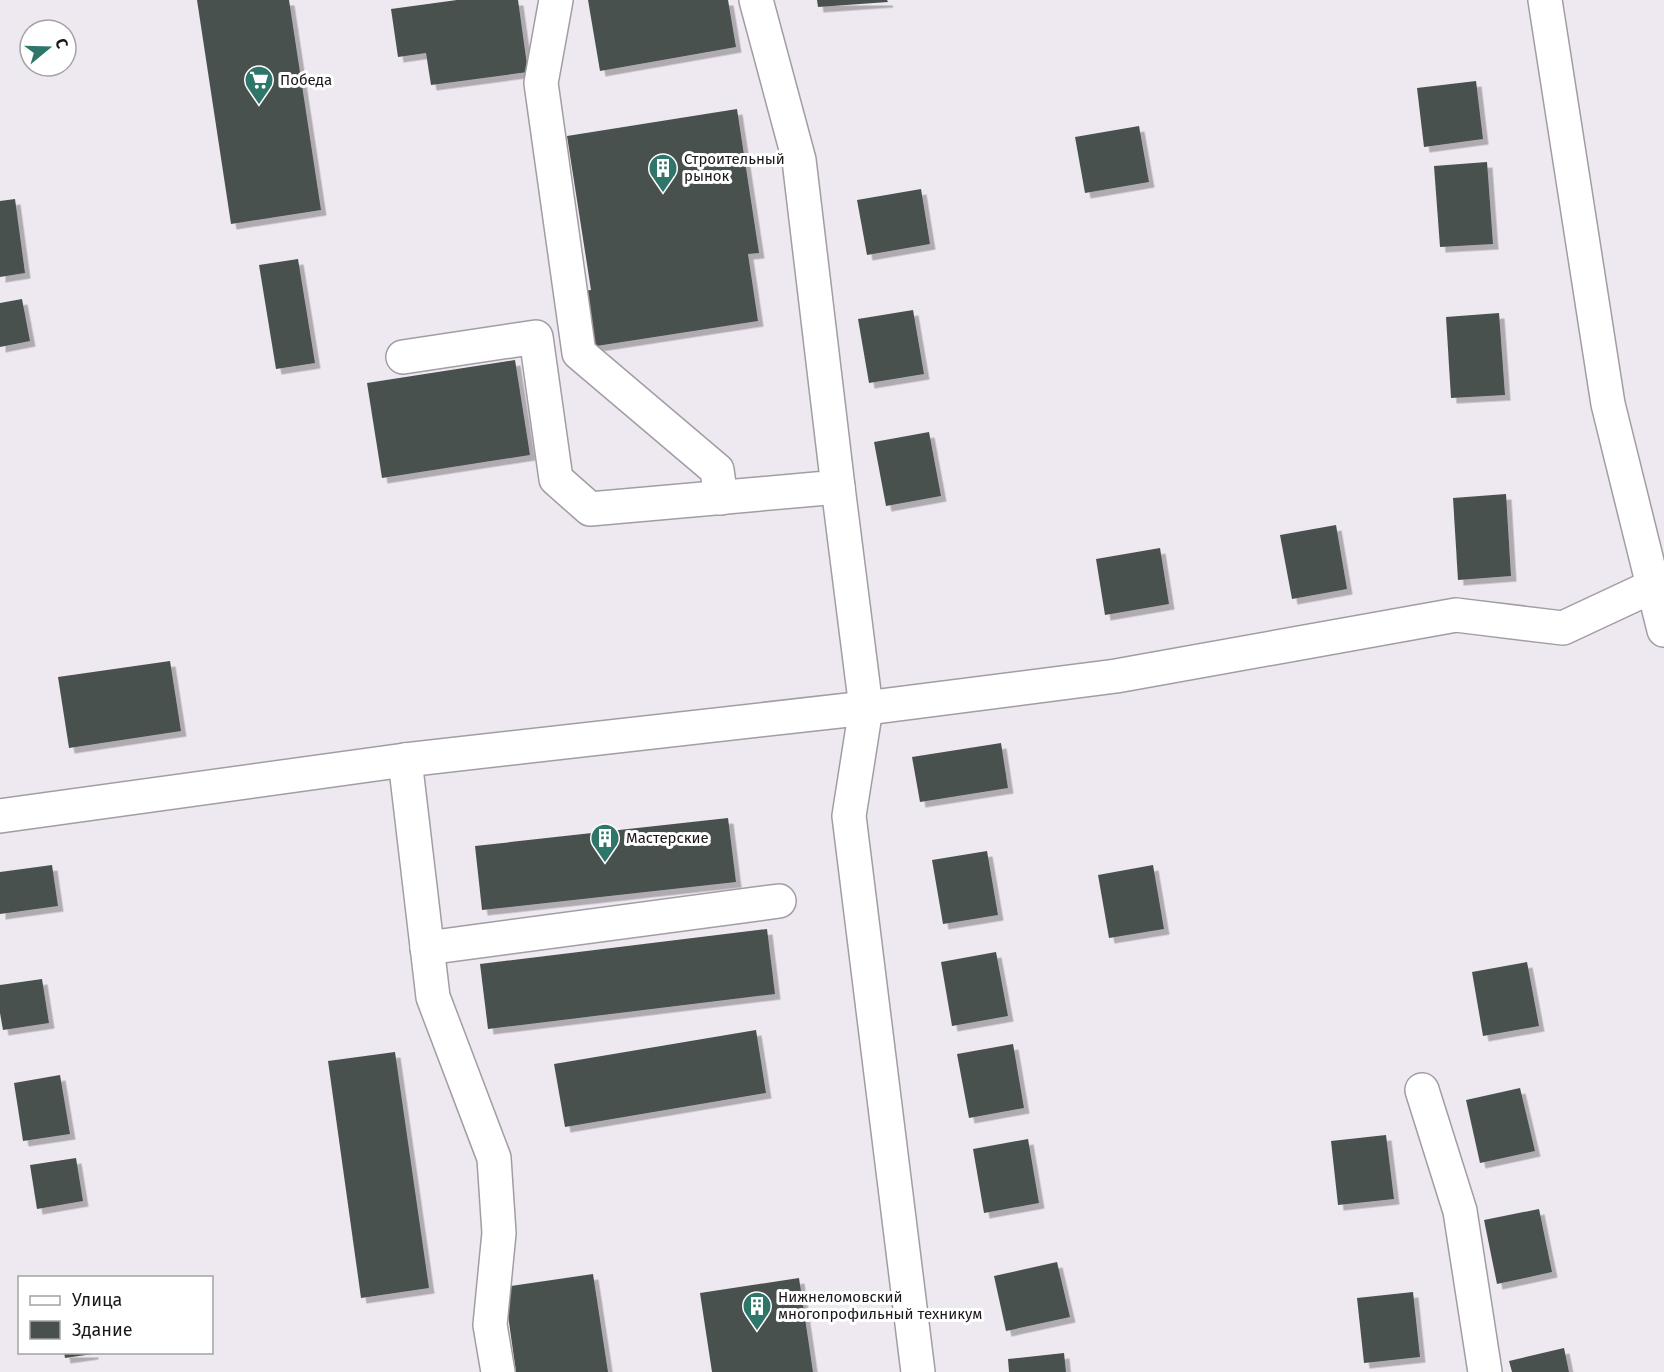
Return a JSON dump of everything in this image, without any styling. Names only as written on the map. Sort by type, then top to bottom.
[{"type":"street","points":[[555,0],[541,83],[579,353],[717,470],[721,498]]},
{"type":"street","points":[[756,0],[799,160],[837,487],[866,708],[849,816],[918,1372]]},
{"type":"street","points":[[1545,0],[1608,404],[1664,630]]},
{"type":"street","points":[[403,357],[536,337],[556,479],[590,509],[837,487]]},
{"type":"street","points":[[0,816],[405,760],[866,708],[1116,676],[1456,615],[1563,628],[1653,586]]},
{"type":"street","points":[[405,760],[433,997],[494,1158],[499,1233],[490,1325],[498,1372]]},
{"type":"street","points":[[427,948],[778,901]]},
{"type":"street","points":[[1422,1090],[1460,1211],[1485,1372]]},
{"type":"building","name":"Победа","points":[[197,0],[289,0],[321,210],[231,224]]},
{"type":"building","points":[[457,0],[518,0],[528,72],[431,85],[426,53],[398,57],[391,9]]},
{"type":"building","points":[[588,0],[728,0],[736,47],[600,71]]},
{"type":"building","points":[[817,0],[887,0],[888,2],[818,7]]},
{"type":"building","points":[[1476,81],[1483,139],[1424,147],[1417,88]]},
{"type":"building","name":"Строительный рынок","points":[[737,109],[759,253],[748,254],[758,321],[590,347],[581,291],[591,290],[567,136]]},
{"type":"building","points":[[1139,126],[1149,182],[1085,193],[1075,137]]},
{"type":"building","points":[[1487,162],[1493,244],[1440,247],[1434,166]]},
{"type":"building","points":[[921,189],[930,244],[867,255],[857,200]]},
{"type":"building","points":[[15,199],[25,273],[0,277],[0,201]]},
{"type":"building","points":[[298,259],[315,363],[276,369],[259,265]]},
{"type":"building","points":[[22,299],[30,341],[0,347],[0,303]]},
{"type":"building","points":[[913,310],[924,374],[869,383],[858,319]]},
{"type":"building","points":[[1499,313],[1505,395],[1451,398],[1446,317]]},
{"type":"building","points":[[515,360],[530,455],[382,478],[367,383]]},
{"type":"building","points":[[929,432],[941,496],[886,506],[874,442]]},
{"type":"building","points":[[1506,494],[1511,576],[1458,580],[1453,498]]},
{"type":"building","points":[[1336,525],[1347,589],[1292,599],[1280,535]]},
{"type":"building","points":[[1160,548],[1169,604],[1105,615],[1096,559]]},
{"type":"building","points":[[170,661],[181,731],[69,748],[58,677]]},
{"type":"building","points":[[1001,743],[1008,788],[920,802],[912,757]]},
{"type":"building","name":"Мастерские","points":[[728,818],[736,882],[482,910],[475,846]]},
{"type":"building","points":[[987,851],[998,915],[943,924],[932,860]]},
{"type":"building","points":[[52,865],[58,906],[0,914],[0,872]]},
{"type":"building","points":[[1153,865],[1164,929],[1109,938],[1098,875]]},
{"type":"building","points":[[767,929],[775,994],[488,1029],[480,964]]},
{"type":"building","points":[[996,952],[1008,1016],[952,1026],[941,962]]},
{"type":"building","points":[[1527,962],[1539,1026],[1483,1036],[1472,972]]},
{"type":"building","points":[[42,979],[49,1023],[3,1030],[0,1013],[0,985]]},
{"type":"building","points":[[756,1030],[766,1093],[565,1127],[554,1064]]},
{"type":"building","points":[[1013,1044],[1024,1108],[969,1118],[957,1054]]},
{"type":"building","points":[[395,1052],[429,1288],[361,1298],[328,1061]]},
{"type":"building","points":[[60,1075],[70,1134],[23,1141],[14,1083]]},
{"type":"building","points":[[1520,1088],[1535,1151],[1480,1163],[1466,1100]]},
{"type":"building","points":[[1386,1135],[1394,1199],[1338,1205],[1331,1141]]},
{"type":"building","points":[[1028,1139],[1039,1203],[984,1213],[973,1149]]},
{"type":"building","points":[[76,1158],[83,1201],[37,1209],[30,1165]]},
{"type":"building","points":[[1539,1209],[1552,1272],[1497,1284],[1484,1220]]},
{"type":"building","points":[[1057,1262],[1070,1317],[1006,1331],[994,1276]]},
{"type":"building","points":[[593,1274],[608,1372],[516,1372],[504,1287]]},
{"type":"building","name":"Нижнеломовский многопрофильный техникум","points":[[799,1278],[813,1372],[712,1372],[700,1293]]},
{"type":"building","points":[[1413,1292],[1420,1357],[1364,1363],[1357,1298]]},
{"type":"building","points":[[1564,1348],[1569,1372],[1512,1372],[1509,1361]]},
{"type":"building","points":[[1064,1353],[1066,1372],[1009,1372],[1008,1359]]},
{"type":"building","points":[[64,1354],[93,1354],[65,1358]]},
{"type":"place","name":"Победа","points":[[259,106]]},
{"type":"place","name":"Строительный рынок","points":[[663,194]]},
{"type":"place","name":"Мастерские","points":[[605,864]]},
{"type":"place","name":"Нижнеломовский многопрофильный техникум","points":[[757,1332]]}]
